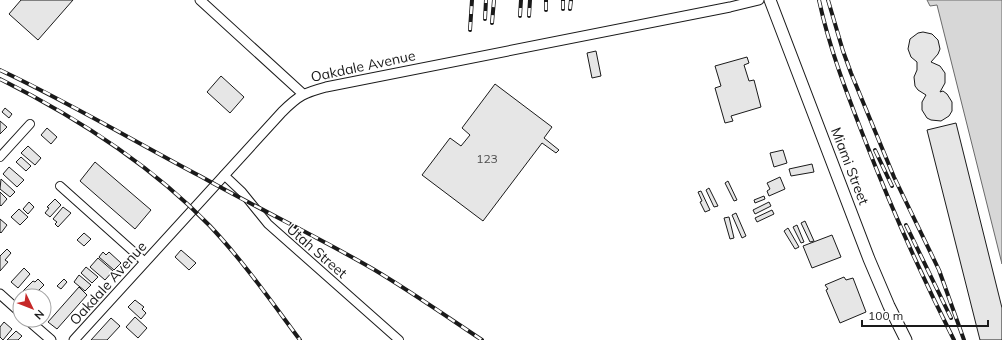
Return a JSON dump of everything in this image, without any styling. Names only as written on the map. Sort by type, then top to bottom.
[{"type":"main road","name":"Miami Street","points":[[770,0],[869,259],[889,306],[906,340]]},
{"type":"street","points":[[200,0],[303,94]]},
{"type":"street","name":"Oakdale Avenue","points":[[74,340],[287,107],[303,94],[326,87],[759,0]]},
{"type":"street","points":[[0,157],[30,124]]},
{"type":"street","name":"Utah Street","points":[[224,175],[242,192],[268,224],[399,340]]},
{"type":"street","points":[[60,186],[145,262]]},
{"type":"street","points":[[0,294],[12,305]]},
{"type":"street","points":[[37,328],[51,340]]},
{"type":"shaded area","points":[[927,0],[1002,0],[1002,264],[937,5],[930,6]]},
{"type":"building","points":[[21,0],[73,0],[38,40],[9,14]]},
{"type":"building","points":[[923,32],[932,34],[938,40],[940,49],[938,54],[931,62],[940,66],[945,73],[945,83],[940,92],[943,91],[947,94],[952,102],[952,111],[949,116],[941,121],[927,118],[922,110],[922,102],[926,95],[915,86],[914,77],[917,70],[917,62],[911,57],[908,49],[910,39],[918,33]]},
{"type":"building","points":[[596,51],[601,76],[592,78],[587,53]]},
{"type":"building","points":[[747,57],[749,63],[744,65],[749,81],[754,80],[761,107],[731,116],[733,121],[725,123],[715,88],[721,86],[715,66]]},
{"type":"building","points":[[221,76],[244,97],[230,113],[207,92]]},
{"type":"building","points":[[495,84],[552,127],[544,138],[559,150],[556,153],[542,143],[483,221],[422,175],[450,138],[461,146],[470,135],[462,128]]},
{"type":"building","points":[[5,108],[12,114],[9,118],[2,112]]},
{"type":"building","points":[[0,121],[7,127],[0,134]]},
{"type":"building","points":[[956,123],[1002,308],[1002,340],[980,340],[927,130]]},
{"type":"building","points":[[47,128],[57,137],[51,144],[41,135]]},
{"type":"building","points":[[28,146],[41,158],[35,165],[21,153]]},
{"type":"building","points":[[783,150],[787,163],[774,167],[770,153]]},
{"type":"building","points":[[21,157],[31,166],[26,171],[16,162]]},
{"type":"building","points":[[95,162],[151,210],[135,229],[80,181]]},
{"type":"building","points":[[812,164],[814,172],[791,176],[789,169]]},
{"type":"building","points":[[9,167],[24,180],[17,187],[3,174]]},
{"type":"building","points":[[780,177],[785,189],[769,196],[767,191],[770,189],[767,183]]},
{"type":"building","points":[[1,179],[15,192],[10,197],[0,189]]},
{"type":"building","points":[[728,181],[737,200],[734,201],[725,183]]},
{"type":"building","points":[[709,188],[718,206],[714,207],[706,190]]},
{"type":"building","points":[[701,191],[710,210],[705,212],[700,202],[702,201],[698,192]]},
{"type":"building","points":[[0,192],[7,199],[1,206],[0,205]]},
{"type":"building","points":[[764,196],[765,199],[755,203],[754,200]]},
{"type":"building","points":[[55,199],[61,205],[50,217],[45,213],[49,208],[47,207]]},
{"type":"building","points":[[29,202],[34,207],[28,214],[23,209]]},
{"type":"building","points":[[769,202],[771,206],[755,214],[753,210]]},
{"type":"building","points":[[63,207],[71,213],[58,227],[55,224],[57,222],[53,219]]},
{"type":"building","points":[[19,209],[28,217],[20,225],[11,217]]},
{"type":"building","points":[[772,210],[774,214],[757,222],[755,218]]},
{"type":"building","points":[[736,213],[746,236],[742,238],[732,215]]},
{"type":"building","points":[[729,217],[734,238],[730,239],[724,218]]},
{"type":"building","points":[[0,219],[7,225],[1,233],[0,232]]},
{"type":"building","points":[[805,221],[814,241],[810,242],[801,223]]},
{"type":"building","points":[[797,225],[804,242],[801,243],[793,227]]},
{"type":"building","points":[[788,228],[799,247],[795,249],[784,231]]},
{"type":"building","points":[[84,233],[91,239],[84,246],[77,240]]},
{"type":"building","points":[[832,235],[841,257],[812,268],[803,246]]},
{"type":"building","points":[[7,249],[11,253],[5,260],[8,262],[0,271],[0,256]]},
{"type":"building","points":[[181,250],[196,263],[189,270],[175,257]]},
{"type":"building","points":[[103,252],[106,255],[109,252],[121,263],[114,270],[99,257]]},
{"type":"building","points":[[98,258],[113,271],[105,280],[90,267]]},
{"type":"building","points":[[86,267],[98,277],[92,283],[81,273]]},
{"type":"building","points":[[24,268],[30,274],[18,288],[11,282]]},
{"type":"building","points":[[79,275],[91,285],[85,291],[74,282]]},
{"type":"building","points":[[844,277],[846,280],[853,278],[866,312],[840,323],[826,290],[828,289],[825,285]]},
{"type":"building","points":[[38,279],[44,285],[41,288],[26,288],[33,281],[35,282]]},
{"type":"building","points":[[64,279],[67,282],[61,289],[57,286]]},
{"type":"building","points":[[79,287],[87,295],[57,329],[52,325],[52,317]]},
{"type":"building","points":[[135,300],[144,307],[142,309],[146,313],[141,319],[128,307]]},
{"type":"building","points":[[135,317],[147,328],[138,338],[126,327]]},
{"type":"building","points":[[111,318],[120,326],[107,340],[91,340]]},
{"type":"building","points":[[4,322],[12,329],[3,340],[0,337],[0,327]]},
{"type":"building","points":[[16,331],[22,336],[18,340],[7,340]]},
{"type":"railway","points":[[470,30],[472,0]]},
{"type":"railway","points":[[485,19],[486,0]]},
{"type":"railway","points":[[492,23],[494,0]]},
{"type":"railway","points":[[520,16],[521,0]]},
{"type":"railway","points":[[529,16],[530,0]]},
{"type":"railway","points":[[546,0],[546,10]]},
{"type":"railway","points":[[563,0],[563,9]]},
{"type":"railway","points":[[570,9],[571,0]]},
{"type":"railway","points":[[819,0],[838,69],[873,161],[917,264],[954,340]]},
{"type":"railway","points":[[828,0],[851,73],[894,177],[939,270],[964,340]]},
{"type":"railway","points":[[0,70],[76,108],[221,188],[352,257],[401,286],[482,340]]},
{"type":"railway","points":[[0,79],[84,126],[137,162],[163,182],[187,203],[222,239],[300,340]]},
{"type":"railway","points":[[875,150],[892,186]]},
{"type":"railway","points":[[906,225],[951,318]]}]
